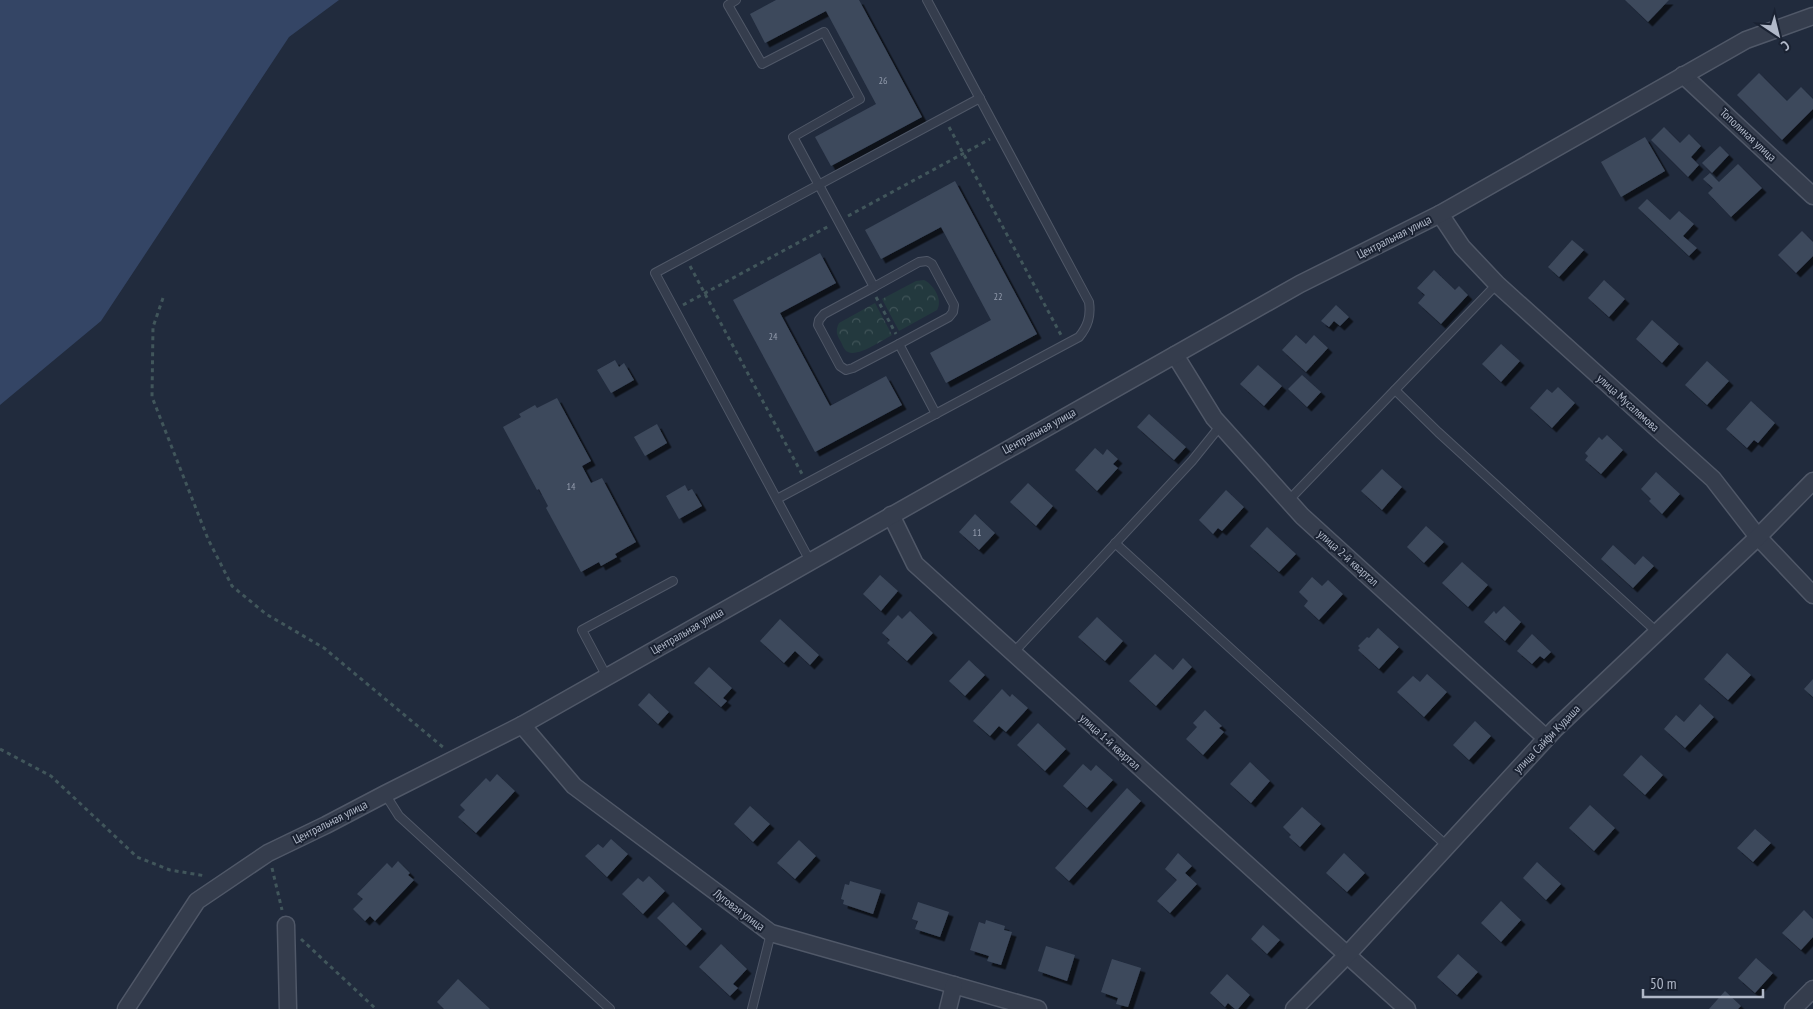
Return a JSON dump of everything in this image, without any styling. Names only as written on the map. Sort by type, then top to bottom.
[{"type":"street","name":"Центральная улица","points":[[126,1009],[197,900],[268,853],[326,826],[522,725],[1300,284],[1440,214],[1746,40],[1813,16]]},
{"type":"street","name":"Тополиная улица","points":[[1684,75],[1813,196]]},
{"type":"street","name":"улица Мусалямова","points":[[1440,214],[1462,247],[1497,284],[1713,479],[1758,537],[1813,595]]},
{"type":"street","name":"улица 2-й квартал","points":[[1175,355],[1214,418],[1302,516],[1546,738]]},
{"type":"street","name":"улица Сайфи Кудаша","points":[[1294,1009],[1347,955],[1546,738],[1758,537],[1813,481]]},
{"type":"street","name":"улица 1-й квартал","points":[[891,515],[915,564],[1407,1009]]},
{"type":"street","name":"Луговая улица","points":[[522,725],[574,786],[770,933],[1038,1009]]},
{"type":"street","points":[[286,925],[288,1009]]},
{"type":"street","points":[[948,1009],[954,985]]},
{"type":"street","points":[[1794,1009],[1813,989]]},
{"type":"lane","points":[[736,0],[728,4],[762,64],[824,32],[860,99],[793,136],[872,287]]},
{"type":"lane","points":[[777,500],[1079,337],[1086,329],[1089,320],[1089,302],[927,0]]},
{"type":"lane","points":[[810,561],[655,273],[980,98]]},
{"type":"lane","points":[[927,261],[932,264],[954,305],[953,312],[949,317],[846,370],[840,366],[818,325],[819,320],[824,314],[872,287],[919,262],[927,261]]},
{"type":"lane","points":[[1288,501],[1497,284]]},
{"type":"lane","points":[[900,343],[936,414]]},
{"type":"lane","points":[[1395,390],[1438,432],[1658,632]]},
{"type":"lane","points":[[1012,653],[1192,461],[1221,426]]},
{"type":"lane","points":[[1115,543],[1447,846]]},
{"type":"lane","points":[[607,677],[582,630],[673,580]]},
{"type":"lane","points":[[385,794],[399,816],[610,1009]]},
{"type":"lane","points":[[752,1009],[770,933]]},
{"type":"path","points":[[944,118],[1066,344]]},
{"type":"path","points":[[685,257],[807,484]]},
{"type":"path","points":[[872,287],[900,343]]},
{"type":"path","points":[[163,298],[153,327],[152,397],[208,539],[232,586],[266,614],[324,648],[456,758]]},
{"type":"path","points":[[0,749],[51,776],[136,857],[170,870],[229,879]]},
{"type":"path","points":[[268,853],[286,925],[376,1009]]},
{"type":"green space","points":[[924,280],[931,285],[936,293],[939,306],[937,310],[899,331],[882,299],[916,281]]},
{"type":"green space","points":[[875,303],[892,335],[864,350],[848,352],[838,335],[837,328],[839,323]]},
{"type":"water","points":[[0,0],[339,0],[289,37],[101,321],[0,405]]},
{"type":"building","points":[[776,0],[859,0],[922,117],[831,166],[815,137],[876,104],[826,11],[765,43],[750,14]]},
{"type":"building","points":[[1625,0],[1669,0],[1648,22]]},
{"type":"building","points":[[1759,73],[1787,101],[1801,87],[1813,99],[1813,109],[1782,140],[1737,95]]},
{"type":"building","points":[[1664,127],[1680,143],[1689,134],[1701,146],[1691,157],[1699,165],[1688,177],[1651,140]]},
{"type":"building","points":[[1645,137],[1665,171],[1621,197],[1601,162]]},
{"type":"building","points":[[1720,146],[1729,155],[1712,173],[1702,163]]},
{"type":"building","points":[[1738,164],[1762,188],[1731,217],[1708,193],[1713,188],[1703,179],[1710,173],[1719,182]]},
{"type":"building","points":[[955,181],[1037,334],[946,383],[930,353],[991,320],[941,227],[881,259],[865,230]]},
{"type":"building","points":[[1647,199],[1670,220],[1679,211],[1694,224],[1683,236],[1697,248],[1689,256],[1638,208]]},
{"type":"building","points":[[1802,231],[1813,242],[1813,256],[1796,273],[1778,255]]},
{"type":"building","points":[[1572,240],[1584,250],[1559,277],[1548,267]]},
{"type":"building","points":[[820,253],[836,283],[780,313],[830,406],[886,376],[902,405],[815,452],[733,300]]},
{"type":"building","points":[[1434,270],[1455,290],[1459,286],[1468,295],[1441,324],[1418,303],[1425,295],[1417,288]]},
{"type":"building","points":[[1604,280],[1625,299],[1609,317],[1588,298]]},
{"type":"building","points":[[1336,305],[1349,317],[1340,326],[1334,321],[1329,327],[1321,321]]},
{"type":"building","points":[[1652,320],[1679,344],[1662,363],[1636,339]]},
{"type":"building","points":[[1296,335],[1306,344],[1314,335],[1328,348],[1306,372],[1282,350]]},
{"type":"building","points":[[1501,344],[1520,361],[1501,382],[1482,364]]},
{"type":"building","points":[[615,360],[619,367],[624,363],[634,380],[611,393],[597,370]]},
{"type":"building","points":[[1707,361],[1729,381],[1707,405],[1685,385]]},
{"type":"building","points":[[1258,365],[1282,386],[1264,406],[1240,384]]},
{"type":"building","points":[[1302,375],[1321,392],[1307,407],[1288,389]]},
{"type":"building","points":[[1558,387],[1575,403],[1552,428],[1530,408],[1547,389],[1552,393]]},
{"type":"building","points":[[557,398],[591,461],[582,466],[591,483],[602,478],[636,542],[615,554],[617,557],[601,566],[599,562],[581,572],[546,508],[548,506],[539,489],[537,490],[503,427],[521,417],[519,414],[535,405],[537,408]]},
{"type":"building","points":[[1751,401],[1775,423],[1758,443],[1754,440],[1747,448],[1726,429]]},
{"type":"building","points":[[1149,414],[1186,447],[1174,460],[1137,427]]},
{"type":"building","points":[[657,424],[667,443],[645,456],[634,437]]},
{"type":"building","points":[[1607,435],[1623,450],[1601,474],[1585,460],[1588,456],[1585,453],[1599,437],[1602,440]]},
{"type":"building","points":[[1095,448],[1103,455],[1107,449],[1118,459],[1113,464],[1118,468],[1097,491],[1075,470]]},
{"type":"building","points":[[1382,469],[1402,487],[1382,510],[1361,491]]},
{"type":"building","points":[[1656,472],[1680,494],[1662,514],[1649,501],[1651,499],[1641,489]]},
{"type":"building","points":[[1028,483],[1053,506],[1036,526],[1010,502]]},
{"type":"building","points":[[685,485],[688,491],[692,489],[702,506],[679,519],[666,496]]},
{"type":"building","points":[[1226,490],[1244,507],[1222,531],[1218,528],[1213,534],[1199,520]]},
{"type":"building","points":[[975,514],[995,533],[979,550],[959,532]]},
{"type":"building","points":[[1426,526],[1444,542],[1424,563],[1407,547]]},
{"type":"building","points":[[1267,527],[1296,554],[1279,572],[1250,546]]},
{"type":"building","points":[[1613,545],[1635,565],[1643,556],[1654,566],[1633,588],[1601,559]]},
{"type":"building","points":[[1462,562],[1488,585],[1468,607],[1442,583]]},
{"type":"building","points":[[880,575],[898,591],[881,611],[863,594]]},
{"type":"building","points":[[1312,577],[1322,586],[1328,580],[1343,594],[1319,620],[1304,606],[1308,601],[1299,592]]},
{"type":"building","points":[[1504,606],[1521,622],[1505,641],[1484,622],[1494,611],[1496,614]]},
{"type":"building","points":[[910,611],[933,633],[907,661],[887,643],[890,640],[882,633],[898,615],[902,619]]},
{"type":"building","points":[[1097,617],[1123,641],[1105,661],[1078,637]]},
{"type":"building","points":[[780,619],[819,655],[810,665],[795,651],[784,663],[760,641]]},
{"type":"building","points":[[1378,628],[1399,647],[1379,669],[1358,650],[1360,648],[1358,646]]},
{"type":"building","points":[[1532,634],[1551,652],[1544,659],[1540,656],[1532,664],[1517,651]]},
{"type":"building","points":[[1727,653],[1751,675],[1728,700],[1704,679]]},
{"type":"building","points":[[1155,654],[1173,670],[1183,658],[1192,667],[1156,706],[1129,681]]},
{"type":"building","points":[[969,660],[985,675],[965,696],[949,681]]},
{"type":"building","points":[[709,667],[732,688],[723,698],[727,701],[721,707],[694,683]]},
{"type":"building","points":[[1427,674],[1447,692],[1424,717],[1397,692],[1413,676],[1420,682]]},
{"type":"building","points":[[1813,679],[1813,697],[1804,689]]},
{"type":"building","points":[[1002,689],[1010,697],[1012,694],[1028,708],[1006,732],[999,726],[990,736],[973,721]]},
{"type":"building","points":[[649,693],[669,712],[658,724],[638,705]]},
{"type":"building","points":[[1700,704],[1714,717],[1685,748],[1664,729],[1676,715],[1684,722]]},
{"type":"building","points":[[1205,710],[1222,726],[1219,728],[1224,732],[1203,755],[1186,739],[1197,727],[1193,723]]},
{"type":"building","points":[[1475,721],[1491,736],[1469,760],[1453,745]]},
{"type":"building","points":[[1038,723],[1066,749],[1045,771],[1017,745]]},
{"type":"building","points":[[1641,755],[1663,775],[1645,795],[1623,775]]},
{"type":"building","points":[[1250,762],[1270,781],[1251,803],[1230,784]]},
{"type":"building","points":[[1083,764],[1091,771],[1096,765],[1113,780],[1087,808],[1063,786]]},
{"type":"building","points":[[497,774],[515,791],[476,833],[458,817],[465,810],[460,805],[486,778],[490,782]]},
{"type":"building","points":[[1127,788],[1141,801],[1069,881],[1055,868]]},
{"type":"building","points":[[1590,805],[1615,828],[1594,851],[1569,828]]},
{"type":"building","points":[[750,806],[770,824],[753,842],[734,824]]},
{"type":"building","points":[[1302,807],[1321,824],[1300,847],[1289,837],[1291,835],[1283,827]]},
{"type":"building","points":[[1755,829],[1771,843],[1753,862],[1737,848]]},
{"type":"building","points":[[611,839],[628,854],[607,877],[585,856],[598,844],[603,848]]},
{"type":"building","points":[[799,840],[816,856],[795,879],[777,863]]},
{"type":"building","points":[[1178,853],[1192,866],[1185,873],[1197,884],[1170,913],[1157,901],[1177,880],[1165,869]]},
{"type":"building","points":[[1344,853],[1365,873],[1347,892],[1326,873]]},
{"type":"building","points":[[398,861],[414,880],[375,921],[370,916],[365,921],[353,909],[363,899],[357,894],[387,863],[392,868]]},
{"type":"building","points":[[1537,862],[1561,884],[1546,900],[1523,878]]},
{"type":"building","points":[[649,876],[665,891],[643,914],[622,894],[638,878],[643,882]]},
{"type":"building","points":[[850,881],[881,890],[873,914],[843,904],[844,900],[841,899],[845,884],[849,885]]},
{"type":"building","points":[[1501,901],[1521,920],[1501,942],[1481,923]]},
{"type":"building","points":[[673,902],[702,929],[686,946],[657,918]]},
{"type":"building","points":[[918,902],[949,912],[940,937],[915,929],[918,921],[912,919]]},
{"type":"building","points":[[1804,910],[1813,919],[1813,937],[1801,950],[1782,933]]},
{"type":"building","points":[[986,920],[1005,926],[1004,930],[1012,932],[1001,965],[987,961],[989,956],[970,950],[979,922],[985,924]]},
{"type":"building","points":[[1263,925],[1280,940],[1267,954],[1251,939]]},
{"type":"building","points":[[721,944],[747,969],[733,984],[738,988],[730,996],[699,967]]},
{"type":"building","points":[[1046,946],[1075,955],[1067,981],[1038,971]]},
{"type":"building","points":[[1458,954],[1478,972],[1457,995],[1437,977]]},
{"type":"building","points":[[1756,958],[1773,973],[1755,993],[1738,978]]},
{"type":"building","points":[[1112,959],[1141,968],[1128,1007],[1116,1004],[1118,998],[1101,992]]},
{"type":"building","points":[[1227,974],[1250,995],[1238,1009],[1235,1009],[1228,1003],[1225,1007],[1210,993]]},
{"type":"building","points":[[458,979],[490,1009],[444,1009],[437,1002]]},
{"type":"building","points":[[1725,991],[1741,1006],[1738,1009],[1709,1009]]}]
